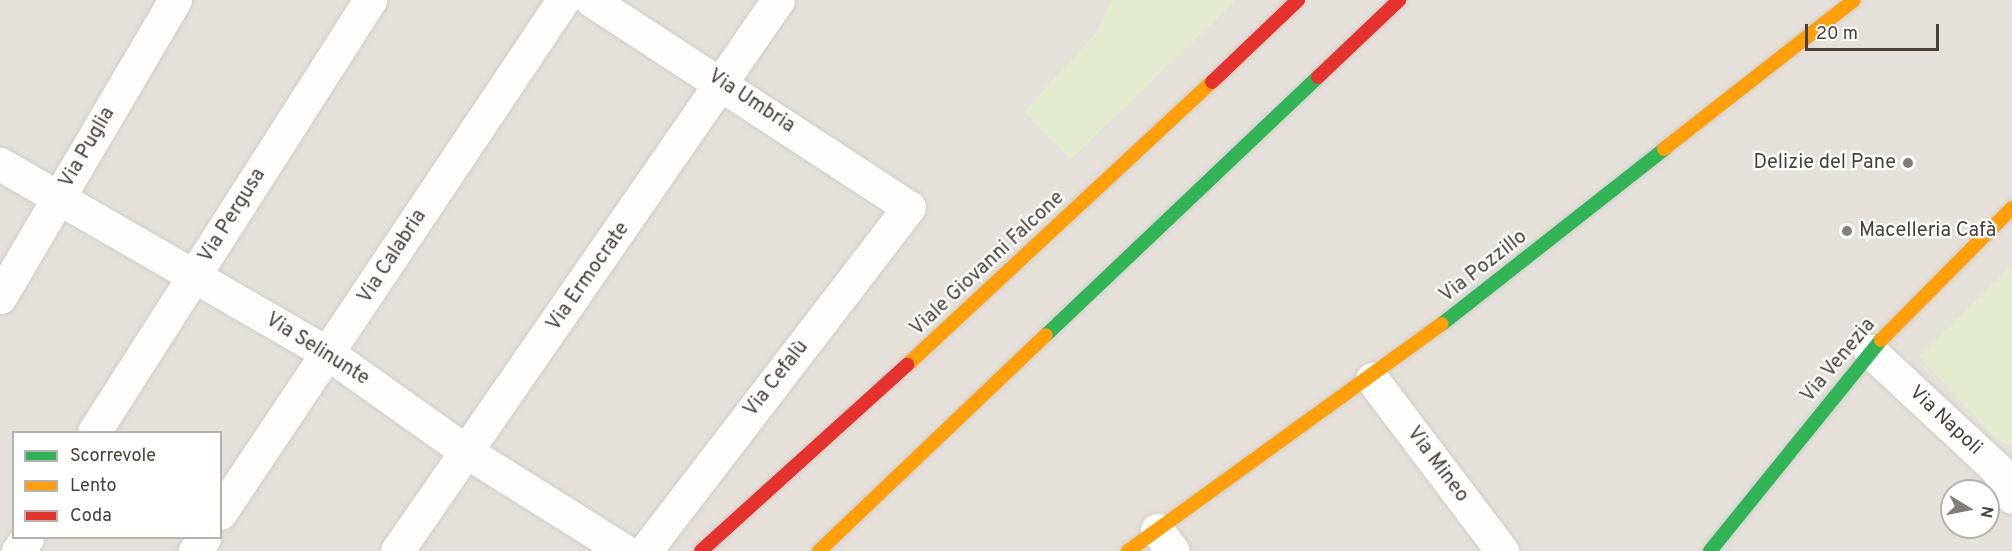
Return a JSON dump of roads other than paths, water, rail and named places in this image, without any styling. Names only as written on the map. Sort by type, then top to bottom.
[{"type":"street","name":"Via Puglia","points":[[0,297],[175,0]]},
{"type":"street","name":"Via Pergusa","points":[[95,431],[370,0]]},
{"type":"street","name":"Via Calabria","points":[[222,510],[330,354],[562,0]]},
{"type":"street","name":"Via Umbria","points":[[591,0],[723,83],[909,207]]},
{"type":"street","name":"Via Ermocrate","points":[[397,551],[723,83],[778,0]]},
{"type":"street","name":"Viale Giovanni Falcone","points":[[701,551],[1025,258],[1298,0]]},
{"type":"street","points":[[819,551],[1399,0]]},
{"type":"street","name":"Via Pozzillo","points":[[1128,551],[1165,541],[1854,0]]},
{"type":"street","name":"Via Selinunte","points":[[0,164],[330,354],[467,452],[625,551]]},
{"type":"street","name":"Via Cefalù","points":[[645,551],[909,207]]},
{"type":"street","name":"Via Venezia","points":[[1710,551],[1870,351],[2012,208]]},
{"type":"street","name":"Via Napoli","points":[[1870,351],[2004,473],[2012,497]]},
{"type":"street","name":"Via Mineo","points":[[1372,380],[1502,551]]},
{"type":"place","name":"Delizie del Pane","points":[[1908,163]]},
{"type":"place","name":"Macelleria Cafà","points":[[1847,231]]}]
